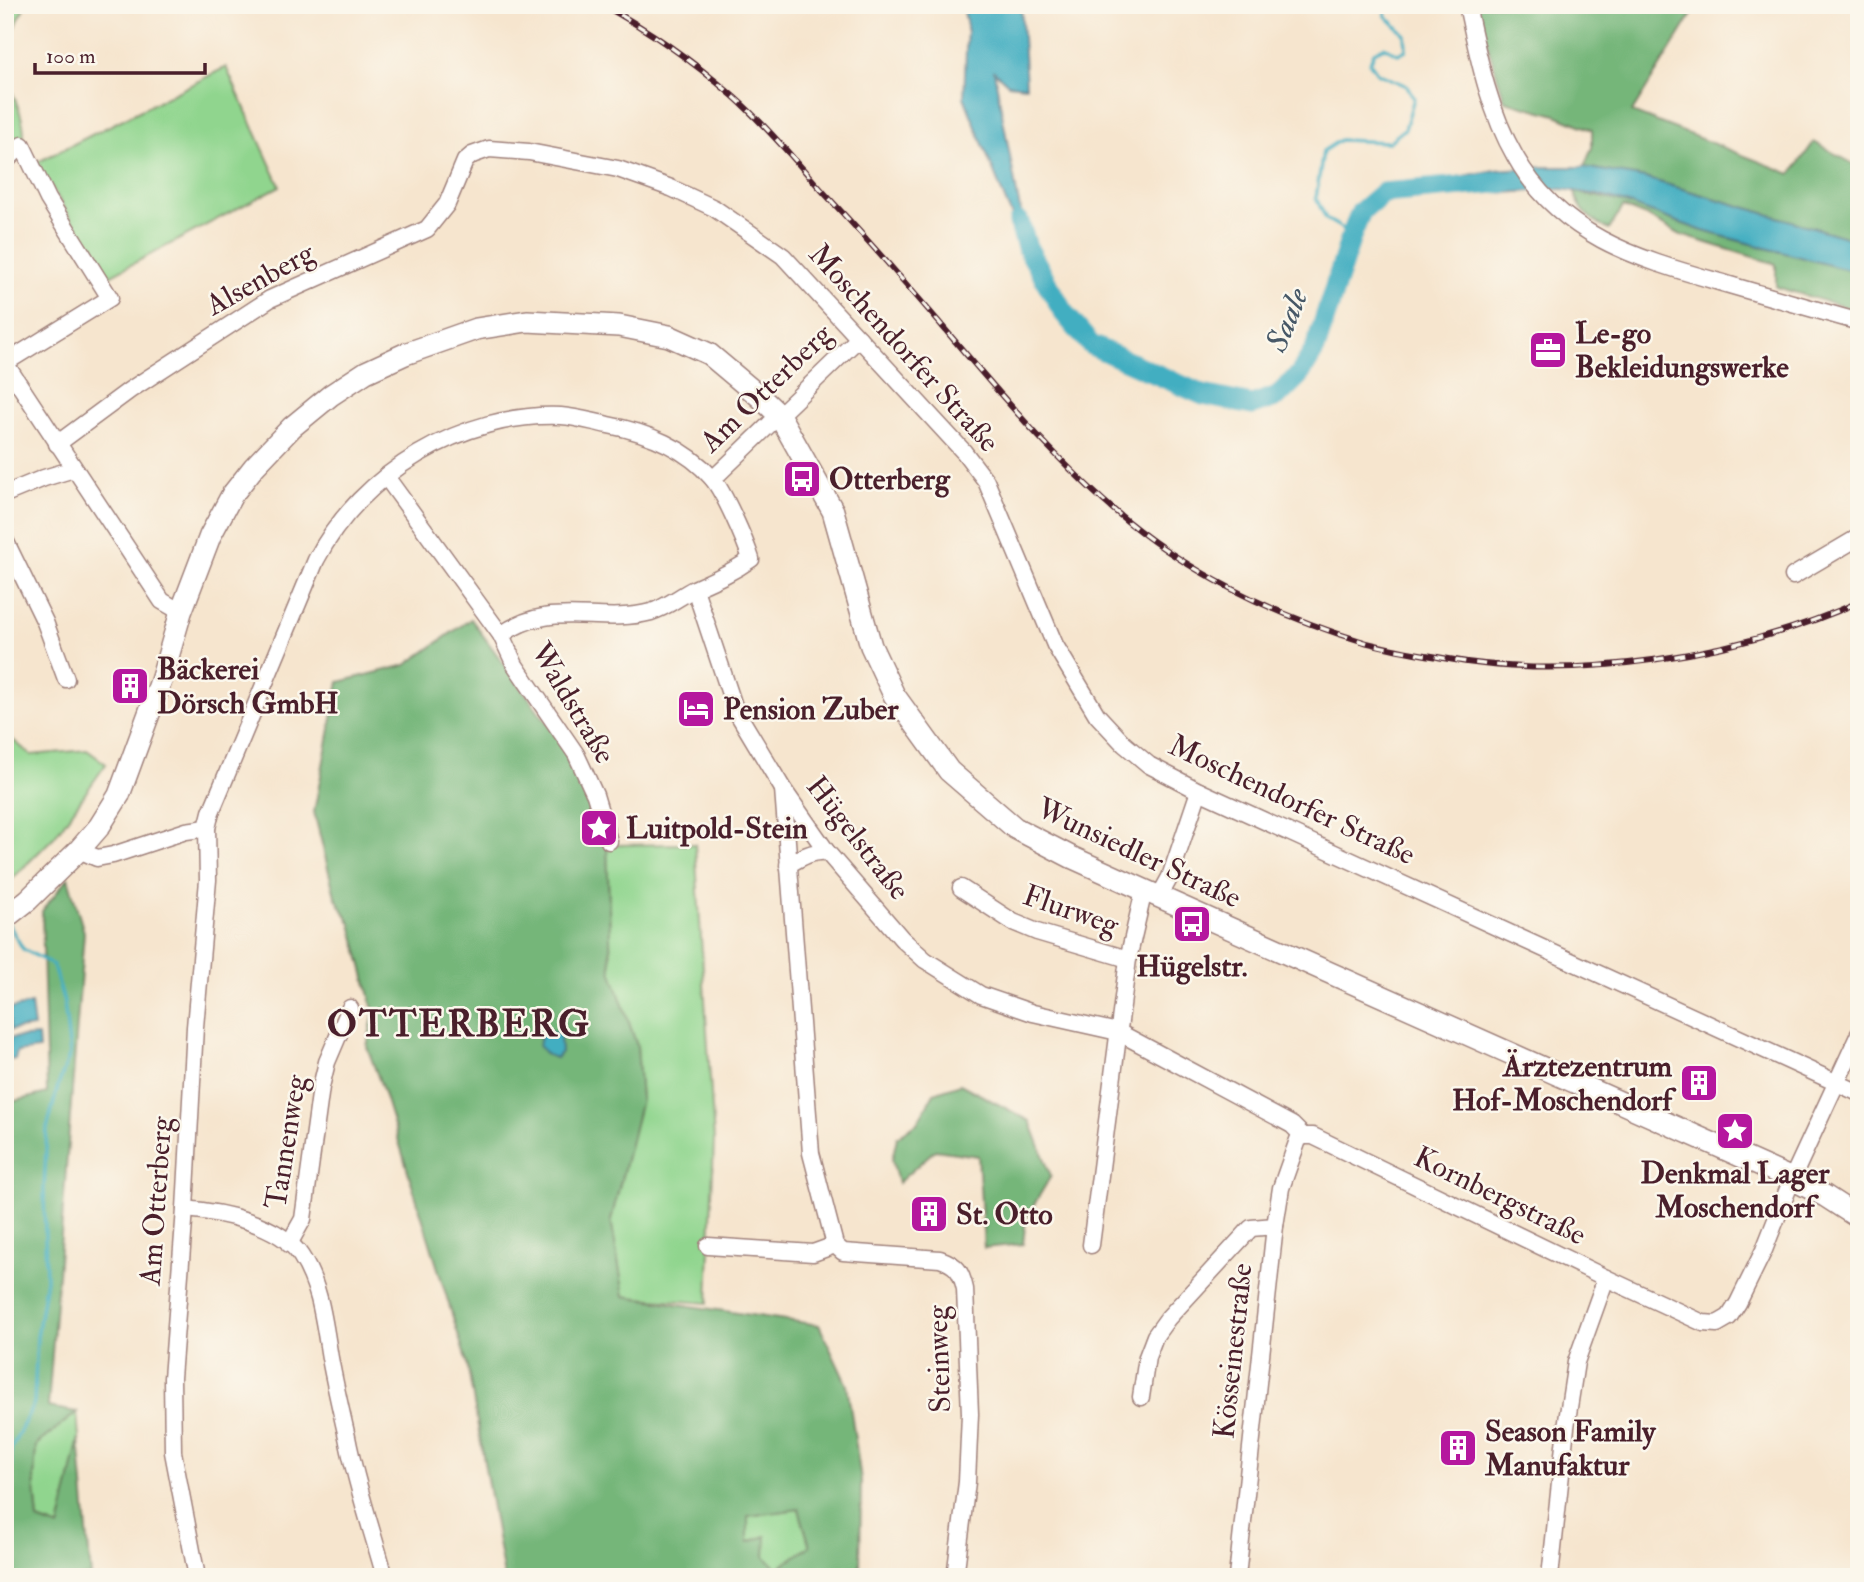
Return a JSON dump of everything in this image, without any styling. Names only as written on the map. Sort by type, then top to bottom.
[{"type":"main road","name":"Wunsiedler Straße","points":[[5,918],[28,900],[79,850],[100,827],[119,796],[161,681],[181,612],[211,536],[232,495],[292,427],[331,395],[366,372],[405,354],[476,329],[527,321],[620,326],[669,336],[709,354],[779,415],[834,511],[871,646],[894,695],[949,771],[1016,828],[1151,894],[1793,1179],[1859,1218]]},
{"type":"street","points":[[1467,5],[1491,99],[1507,142],[1523,170],[1563,215],[1602,241],[1644,260],[1859,322]]},
{"type":"street","points":[[5,162],[22,145],[48,199],[110,298],[5,363],[162,601],[181,612]]},
{"type":"street","name":"Moschendorfer Straße","points":[[472,155],[489,149],[529,152],[618,169],[671,188],[714,208],[783,257],[964,452],[986,481],[1055,645],[1097,715],[1124,744],[1149,765],[1199,791],[1859,1093]]},
{"type":"street","name":"Alsenberg","points":[[57,444],[130,390],[270,299],[427,229],[447,204],[460,170],[472,155]]},
{"type":"street","name":"Am Otterberg","points":[[713,479],[859,338]]},
{"type":"street","name":"Am Otterberg","points":[[197,1577],[173,1452],[172,1378],[195,1027],[208,880],[207,828],[252,712],[324,546],[356,501],[415,455],[488,423],[563,416],[628,429],[664,442],[697,465],[713,479],[745,541],[751,559]]},
{"type":"street","points":[[5,494],[74,469]]},
{"type":"street","name":"Waldstraße","points":[[387,478],[501,635],[515,664],[576,754],[594,795],[609,841]]},
{"type":"street","points":[[1793,576],[1859,537]]},
{"type":"street","points":[[5,540],[45,622],[66,680]]},
{"type":"street","name":"Waldstraße","points":[[501,635],[517,624],[554,614],[620,616],[653,612],[731,573],[751,559]]},
{"type":"street","name":"Hügelstraße","points":[[695,589],[735,709],[783,789],[827,852],[902,939],[925,960],[981,995],[1033,1013],[1118,1032]]},
{"type":"street","points":[[783,789],[811,1153],[835,1245]]},
{"type":"street","points":[[1091,1245],[1128,959],[1151,894],[1170,877],[1199,791]]},
{"type":"street","points":[[79,850],[97,858],[186,831],[207,828]]},
{"type":"street","points":[[788,865],[810,854],[827,852]]},
{"type":"street","name":"Flurweg","points":[[961,888],[1013,922],[1037,932],[1128,959]]},
{"type":"street","name":"Tannenweg","points":[[289,1244],[303,1219],[324,1075],[350,1008]]},
{"type":"street","name":"Kornbergstraße","points":[[1118,1032],[1292,1125],[1303,1136],[1313,1136],[1703,1323],[1717,1324],[1729,1317],[1738,1303],[1764,1250],[1793,1179]]},
{"type":"street","points":[[1793,1179],[1859,1034]]},
{"type":"street","name":"Kösseinestraße","points":[[1237,1577],[1275,1226],[1282,1188],[1298,1140],[1303,1136]]},
{"type":"street","points":[[185,1209],[242,1218],[289,1244],[300,1255],[316,1287],[325,1316],[330,1357],[348,1442],[385,1577]]},
{"type":"street","points":[[1141,1397],[1147,1357],[1168,1318],[1251,1228],[1275,1226]]},
{"type":"street","name":"Steinweg","points":[[708,1246],[813,1253],[835,1245],[844,1252],[940,1259],[954,1264],[962,1273],[970,1414],[967,1482],[955,1577]]},
{"type":"street","points":[[1550,1577],[1566,1427],[1576,1362],[1606,1278]]},
{"type":"green space","points":[[5,5],[25,5],[5,51]]},
{"type":"green space","points":[[1475,5],[1698,5],[1632,112],[1791,174],[1814,142],[1859,167],[1859,241],[1645,178],[1584,167],[1592,148],[1592,130],[1556,115],[1505,101]]},
{"type":"green space","points":[[226,67],[280,186],[108,277],[36,163]]},
{"type":"green space","points":[[5,76],[24,130],[21,146],[5,162]]},
{"type":"green space","points":[[1575,192],[1623,202],[1703,231],[1859,273],[1859,311],[1776,287],[1776,264],[1681,235],[1623,207],[1609,230],[1588,215]]},
{"type":"green space","points":[[471,619],[561,742],[607,845],[611,970],[637,1046],[641,1100],[611,1220],[624,1296],[819,1325],[847,1385],[861,1480],[860,1577],[504,1577],[467,1363],[383,1090],[367,1047],[374,1012],[351,924],[335,896],[314,812],[339,682],[406,665]],"holes":[[[799,1509],[810,1546],[777,1569],[765,1557],[766,1536],[748,1542],[748,1516]]]},
{"type":"green space","points":[[7,735],[31,755],[87,750],[106,764],[55,836],[5,886],[5,738]]},
{"type":"green space","points":[[695,844],[714,1140],[708,1303],[624,1297],[611,1220],[641,1099],[637,1046],[611,971],[607,845]]},
{"type":"green space","points":[[68,878],[84,932],[48,1407],[77,1412],[36,1445],[34,1478],[38,1520],[59,1528],[79,1438],[91,1577],[5,1577],[5,1123],[11,1102],[47,1093],[42,911]]},
{"type":"green space","points":[[960,1084],[1030,1121],[1051,1176],[1026,1218],[1023,1244],[984,1248],[978,1156],[935,1150],[898,1183],[892,1160],[897,1137],[917,1123],[934,1093]]},
{"type":"green space","points":[[77,1412],[79,1438],[60,1528],[38,1520],[34,1478],[36,1445]]},
{"type":"green space","points":[[799,1509],[810,1547],[777,1569],[748,1543],[748,1516]]},
{"type":"water","points":[[963,5],[1021,5],[1026,86],[1008,84],[994,71],[1027,247],[1007,205],[964,97],[967,27]]},
{"type":"water","points":[[1584,167],[1645,178],[1859,241],[1859,273],[1703,231],[1598,195],[1562,189],[1503,193],[1457,177],[1495,170]]},
{"type":"water","points":[[31,1004],[34,1027],[10,1030],[9,1009]]},
{"type":"water","points":[[542,1030],[560,1034],[561,1052],[556,1058],[547,1055],[539,1046]]},
{"type":"water","points":[[38,1036],[39,1049],[17,1052],[15,1060],[7,1059],[10,1038]]},
{"type":"waterway","points":[[1352,234],[1326,219],[1316,198],[1323,151],[1340,140],[1389,142],[1405,129],[1414,98],[1407,86],[1377,73],[1370,63],[1374,52],[1384,47],[1398,54],[1406,50],[1405,35],[1385,15],[1386,5]]},
{"type":"waterway","name":"Saale","points":[[1019,222],[1027,247],[1064,313],[1091,345],[1203,395],[1252,405],[1278,396],[1300,374],[1315,349],[1361,212],[1383,193],[1507,182]]},
{"type":"waterway","points":[[8,923],[23,949],[53,965],[64,1002],[70,1054],[47,1129],[44,1189],[46,1279],[37,1337],[34,1403],[11,1449],[11,1501],[6,1532],[10,1577]]},
{"type":"railway","points":[[603,5],[687,59],[758,120],[883,258],[1022,419],[1114,510],[1141,532],[1199,571],[1262,604],[1328,630],[1381,646],[1494,665],[1546,667],[1600,666],[1709,650],[1812,621],[1859,602]]},
{"type":"place","name":"Le-go Bekleidungswerke","points":[[1548,350]]},
{"type":"place","name":"Otterberg","points":[[802,479]]},
{"type":"place","name":"Bäckerei Dörsch GmbH","points":[[130,686]]},
{"type":"place","name":"Pension Zuber","points":[[696,709]]},
{"type":"place","name":"Luitpold-Stein","points":[[599,828]]},
{"type":"place","name":"Hügelstr.","points":[[1192,924]]},
{"type":"place","name":"Ärztezentrum Hof-Moschendorf","points":[[1699,1083]]},
{"type":"place","name":"Denkmal Lager Moschendorf","points":[[1735,1131]]},
{"type":"place","name":"St. Otto","points":[[929,1214]]},
{"type":"place","name":"Season Family Manufaktur","points":[[1458,1448]]},
{"type":"district","name":"OTTERBERG","points":[[459,1024]]}]
